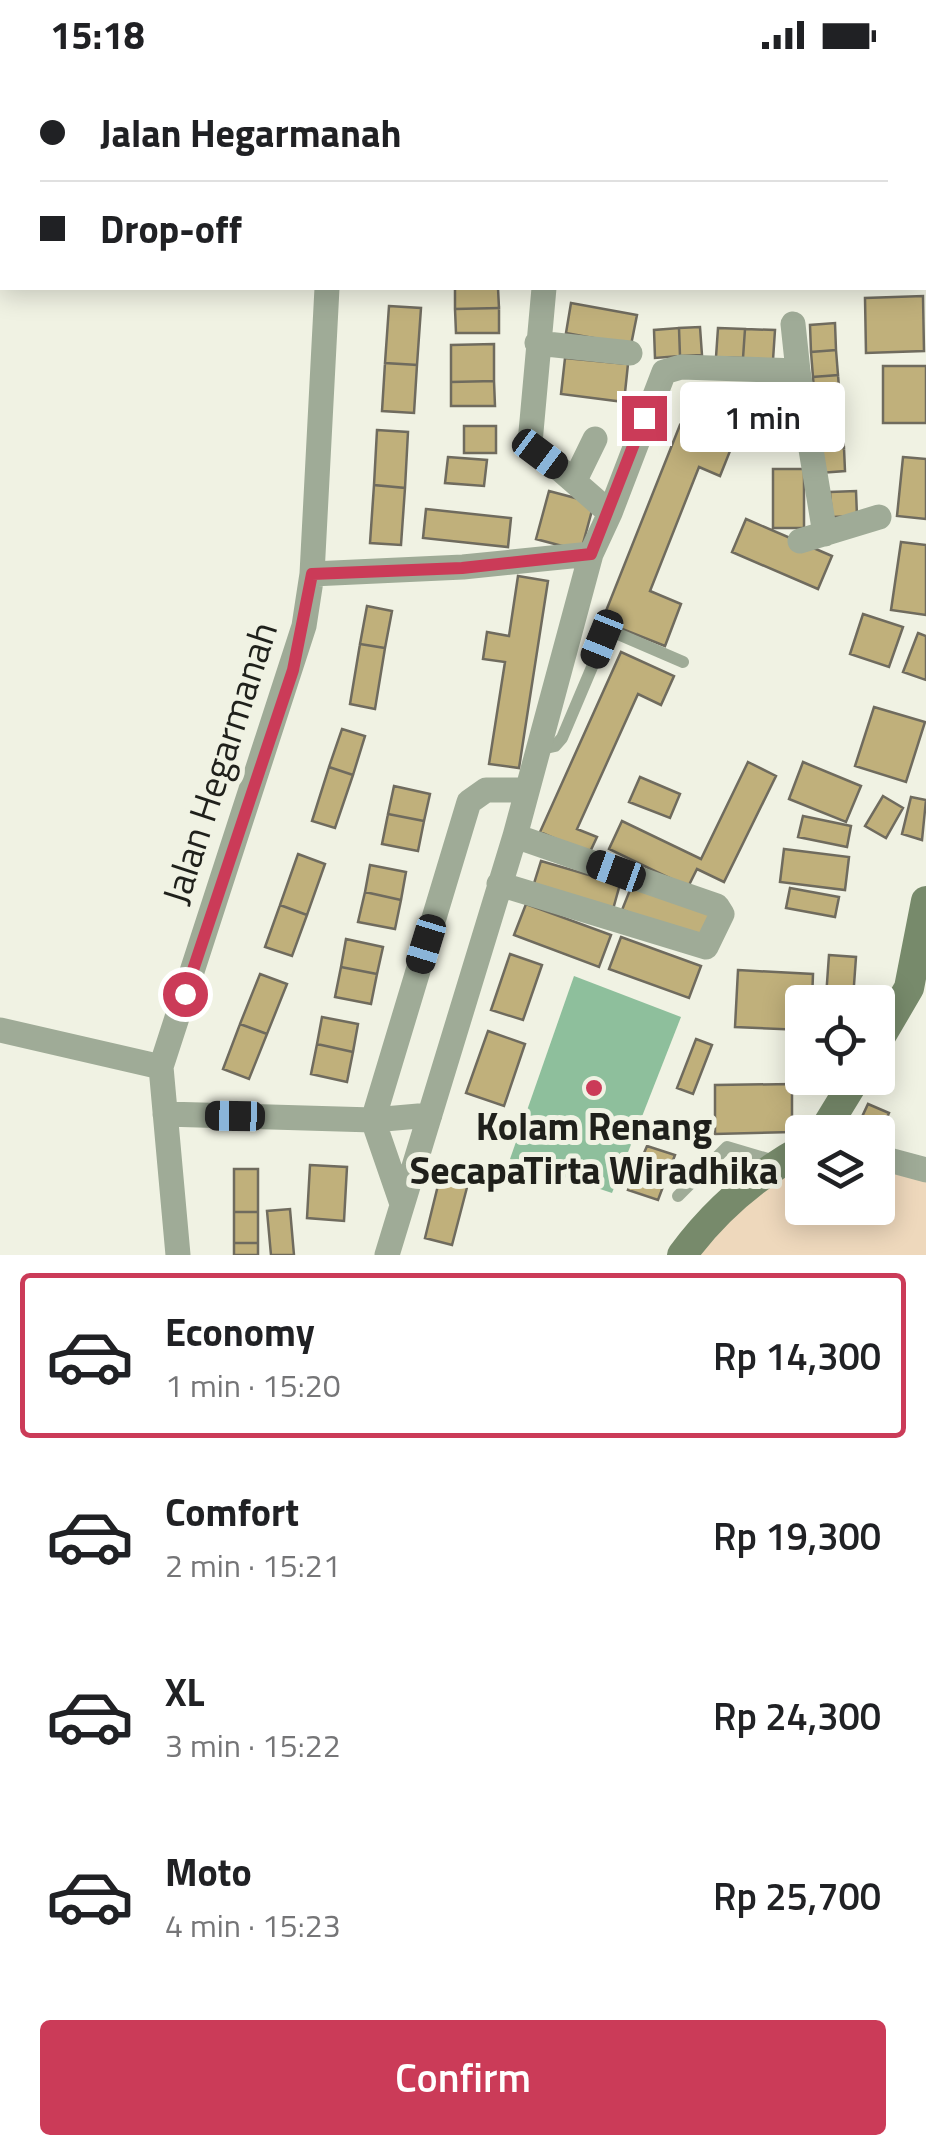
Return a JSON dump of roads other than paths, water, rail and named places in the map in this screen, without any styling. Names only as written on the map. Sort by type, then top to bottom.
[{"type":"street","name":"Jalan Hegarmanah","points":[[178,1255],[161,1066],[293,670],[312,574],[327,290]]},
{"type":"street","points":[[544,290],[530,442],[610,513]]},
{"type":"street","points":[[793,324],[825,534]]},
{"type":"street","points":[[538,342],[630,353]]},
{"type":"street","points":[[386,1255],[515,836],[534,750],[591,554],[664,372],[681,367],[798,372]]},
{"type":"street","points":[[575,480],[595,440]]},
{"type":"street","points":[[800,541],[879,517]]},
{"type":"street","points":[[312,574],[462,568],[591,554]]},
{"type":"street","points":[[402,1204],[373,1120],[470,802],[491,789],[524,790]]},
{"type":"street","points":[[500,884],[706,948],[722,914],[717,906],[515,836]]},
{"type":"street","points":[[895,1013],[910,988],[926,901]]},
{"type":"street","points":[[0,1030],[161,1066]]},
{"type":"street","points":[[166,1114],[373,1120],[430,1115]]},
{"type":"street","points":[[682,1255],[711,1216],[785,1160]]},
{"type":"street","points":[[895,1162],[926,1170]]},
{"type":"lane","points":[[534,750],[555,746],[562,738],[606,634],[618,634],[683,662]]},
{"type":"lane","points":[[678,1196],[726,1147],[785,1155]]},
{"type":"place","name":"Kolam Renang SecapaTirta Wiradhika","points":[[594,1088]]}]
